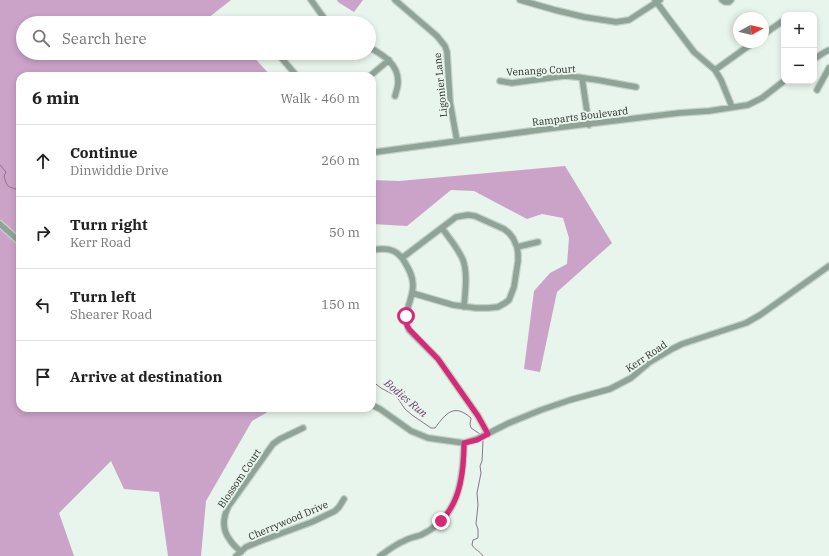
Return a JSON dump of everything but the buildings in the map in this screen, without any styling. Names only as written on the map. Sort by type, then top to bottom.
[{"type":"street","points":[[311,0],[323,16]]},
{"type":"street","name":"Ligonier Lane","points":[[395,0],[437,36],[445,46],[447,52],[450,102],[457,141]]},
{"type":"street","points":[[520,0],[584,17],[616,22],[629,20],[657,1],[694,52],[715,70],[721,80],[732,107]]},
{"type":"street","points":[[722,0],[725,2],[731,0]]},
{"type":"street","points":[[769,31],[781,22]]},
{"type":"street","points":[[715,70],[746,48]]},
{"type":"street","points":[[817,57],[829,50]]},
{"type":"street","points":[[376,51],[389,60],[397,72],[398,83],[395,96]]},
{"type":"street","points":[[283,60],[294,72]]},
{"type":"street","points":[[375,72],[389,60]]},
{"type":"street","points":[[817,90],[829,68]]},
{"type":"street","name":"Venango Court","points":[[500,81],[512,83],[564,76],[602,80],[636,87]]},
{"type":"street","name":"Venango Court","points":[[582,78],[589,125]]},
{"type":"street","name":"Ramparts Boulevard","points":[[376,152],[748,105],[762,98],[781,83]]},
{"type":"street","points":[[402,258],[456,217],[468,215],[475,216],[504,229],[513,238],[517,247],[518,261],[514,287],[508,300],[498,307],[464,307],[412,292]]},
{"type":"street","points":[[0,224],[16,238]]},
{"type":"street","points":[[442,228],[458,251],[465,269],[464,307]]},
{"type":"street","points":[[517,247],[538,242]]},
{"type":"street","points":[[376,250],[389,249],[399,254],[402,258],[410,272],[413,283],[412,292],[406,311],[407,326],[438,359],[478,416],[488,434]]},
{"type":"street","name":"Kerr Road","points":[[464,443],[477,440],[541,410],[610,389],[630,378],[650,362],[682,344],[746,323],[760,315],[829,266]]},
{"type":"street","points":[[376,407],[411,431],[428,438],[464,443],[462,474],[452,508],[441,521],[428,531],[404,541],[380,556]]},
{"type":"street","name":"Blossom Court","points":[[239,554],[224,527],[225,515],[228,507],[273,444],[303,428]]},
{"type":"street","name":"Cherrywood Drive","points":[[239,554],[246,547],[326,515],[339,507],[344,499]]},
{"type":"shaded area","points":[[0,0],[231,0],[211,16],[16,16],[16,60],[256,60],[267,72],[16,72],[16,412],[268,412],[252,421],[206,501],[201,556],[168,556],[159,492],[124,489],[111,461],[59,513],[74,556],[0,556]]},
{"type":"shaded area","points":[[337,0],[363,0],[354,12]]},
{"type":"shaded area","points":[[565,166],[612,243],[557,292],[540,372],[524,369],[534,291],[550,273],[567,264],[569,238],[563,218],[542,214],[527,219],[474,191],[451,190],[407,226],[376,224],[376,180],[399,181]]},
{"type":"waterway","name":"Bodies Run","points":[[0,165],[6,172],[4,176],[8,186],[16,189]]},
{"type":"waterway","name":"Bodies Run","points":[[376,384],[394,395],[405,409],[431,428],[435,428],[447,414],[460,411],[471,418],[471,428],[480,434]]},
{"type":"waterway","name":"Bodies Run","points":[[483,441],[482,461],[480,466],[481,473],[477,493],[478,505],[476,524],[478,529],[478,538],[473,540],[472,545],[483,556]]},
{"type":"route","points":[[406,316],[407,326],[438,359],[478,416],[488,434],[477,440],[464,443],[464,461],[456,498],[452,508],[441,521]]}]
